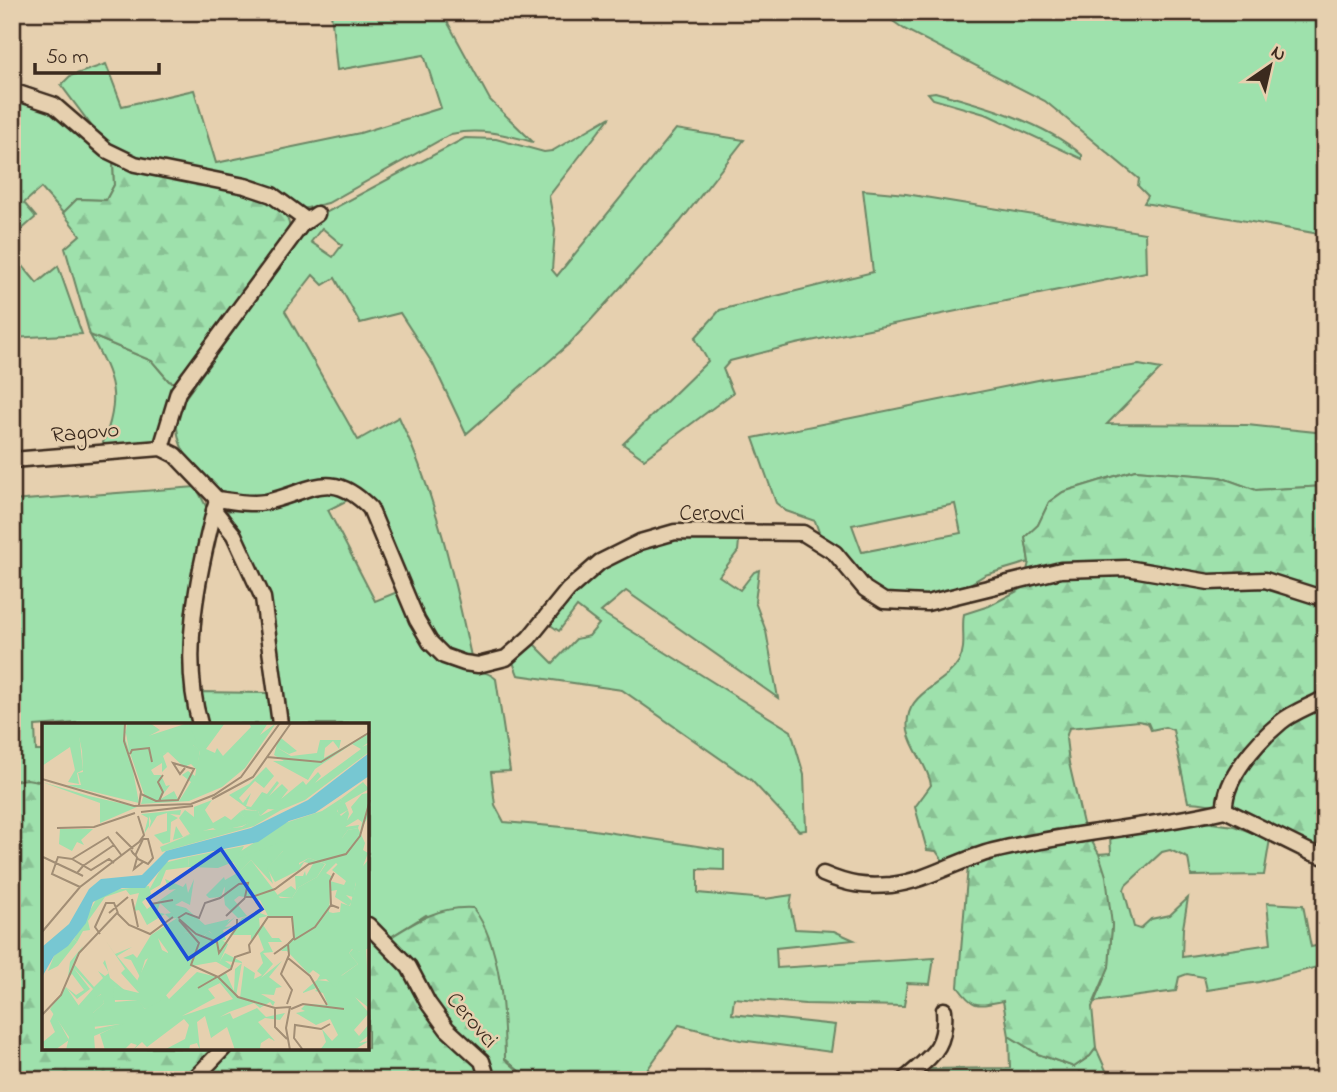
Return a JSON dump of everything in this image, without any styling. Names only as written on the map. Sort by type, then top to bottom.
[{"type":"street","points":[[12,90],[54,105],[106,150],[135,164],[245,186],[272,195],[312,217],[178,392],[161,448],[175,455],[216,505],[263,598],[280,723]]},
{"type":"street","name":"Ragovo","points":[[12,460],[161,448]]},
{"type":"street","name":"Cerovci","points":[[216,505],[264,502],[327,484],[337,484],[357,494],[370,508],[417,620],[430,642],[444,656],[478,665],[506,658],[529,638],[568,590],[600,562],[640,542],[675,532],[803,533],[835,553],[865,589],[884,601],[904,604],[927,603],[1061,570],[1127,568],[1209,582],[1265,580],[1325,599]]},
{"type":"street","points":[[201,723],[194,701],[192,656],[197,593],[216,505]]},
{"type":"street","points":[[1226,810],[1225,797],[1247,758],[1281,722],[1325,698]]},
{"type":"street","points":[[823,874],[852,886],[893,884],[928,877],[957,862],[991,852],[1116,828],[1171,822],[1226,810],[1310,852],[1325,856]]},
{"type":"street","name":"Cerovci","points":[[369,926],[409,967],[428,1003],[447,1029],[482,1061],[488,1080]]},
{"type":"street","points":[[904,1080],[940,1047],[946,1027],[944,1010]]},
{"type":"street","points":[[193,1080],[222,1050]]},
{"type":"green space","points":[[331,12],[442,12],[490,100],[533,142],[492,133],[451,134],[328,203],[303,209],[136,159],[102,140],[61,85],[70,76],[106,64],[122,106],[194,90],[216,163],[360,133],[441,108],[424,55],[337,70]]},
{"type":"green space","points":[[880,12],[1325,12],[1325,235],[1144,203],[1148,196],[1138,186],[1139,179],[1045,101],[904,29]]},
{"type":"green space","points":[[935,92],[993,109],[1031,124],[1067,143],[1082,155],[1082,159],[988,115],[933,99],[928,93]]},
{"type":"green space","points":[[12,94],[48,109],[113,158],[114,185],[106,200],[77,199],[63,213],[41,188],[24,203],[36,217],[12,238]]},
{"type":"green space","points":[[610,117],[549,196],[555,229],[552,270],[557,276],[676,129],[744,140],[680,222],[570,343],[466,434],[433,364],[400,313],[360,323],[335,278],[323,285],[313,275],[285,311],[358,440],[399,417],[434,506],[472,661],[463,659],[436,643],[358,490],[343,483],[327,482],[257,497],[239,498],[222,494],[207,483],[185,455],[179,440],[178,408],[314,219],[465,138],[496,139],[544,152],[552,151]],"holes":[[[322,228],[342,245],[333,257],[311,242]]]},
{"type":"green space","points":[[113,158],[213,181],[252,193],[275,204],[288,220],[289,236],[180,384],[169,381],[152,361],[90,335],[65,248],[80,235],[63,213],[77,199],[106,200],[114,185]]},
{"type":"green space","points":[[863,190],[906,194],[1145,233],[1146,272],[796,344],[730,361],[723,369],[733,393],[644,459],[623,444],[708,361],[695,338],[720,310],[873,272]]},
{"type":"green space","points":[[12,253],[37,283],[58,266],[82,334],[12,338]]},
{"type":"green space","points":[[90,335],[152,361],[169,381],[180,384],[158,440],[109,449],[102,445],[112,414],[112,388],[110,376]]},
{"type":"green space","points":[[1139,365],[1161,369],[1107,424],[1247,425],[1325,433],[1325,486],[1256,490],[1220,477],[1135,470],[1063,492],[1049,502],[1038,525],[1025,537],[1029,562],[985,575],[963,588],[935,597],[903,600],[875,591],[821,538],[815,521],[786,511],[776,503],[753,438],[1043,379]],"holes":[[[955,504],[961,533],[862,552],[852,525]]]},
{"type":"green space","points":[[1135,470],[1220,477],[1256,490],[1325,486],[1325,850],[1241,813],[1188,802],[1173,730],[1165,727],[1151,730],[1148,723],[1138,721],[1069,728],[1066,738],[1069,763],[1084,828],[1099,854],[1106,876],[1112,925],[1109,967],[1092,1007],[1096,1048],[1090,1056],[1074,1067],[1038,1054],[1009,1036],[1003,1001],[977,1004],[968,999],[958,987],[968,866],[946,865],[936,851],[927,850],[915,807],[931,785],[910,738],[908,718],[911,707],[918,699],[959,661],[963,650],[964,614],[989,606],[1023,588],[1029,562],[1025,537],[1038,525],[1049,502],[1063,492]]},
{"type":"green space","points":[[196,487],[208,510],[186,629],[187,686],[193,723],[42,723],[42,726],[35,726],[36,751],[42,751],[42,782],[12,781],[12,501]]},
{"type":"green space","points":[[330,490],[352,498],[328,510],[375,601],[395,593],[399,586],[429,642],[443,661],[449,666],[486,673],[496,679],[510,771],[491,772],[495,805],[504,822],[587,829],[724,850],[724,870],[698,869],[698,893],[765,899],[792,895],[790,906],[795,929],[834,931],[854,940],[776,948],[777,968],[934,958],[930,984],[907,983],[904,1006],[805,1004],[734,998],[732,1014],[835,1025],[831,1052],[740,1040],[679,1025],[640,1080],[626,1071],[620,1080],[529,1080],[505,1059],[500,981],[493,958],[426,915],[391,937],[369,920],[369,723],[284,723],[268,600],[227,511],[265,507]]},
{"type":"green space","points":[[720,537],[739,541],[738,551],[719,576],[740,590],[754,572],[759,570],[755,602],[766,631],[778,698],[626,591],[601,612],[791,731],[804,775],[806,830],[799,831],[751,780],[622,690],[518,675],[513,662],[533,643],[553,663],[576,639],[589,636],[599,624],[577,607],[559,631],[549,624],[586,583],[631,550],[665,539]]},
{"type":"green space","points":[[196,692],[272,693],[275,717],[270,723],[206,723]]},
{"type":"green space","points":[[27,779],[42,782],[42,1050],[369,1050],[369,933],[411,964],[391,937],[440,912],[473,908],[483,923],[496,960],[504,1021],[505,1059],[529,1080],[12,1080],[12,781]]},
{"type":"green space","points":[[1196,821],[1234,826],[1270,839],[1264,875],[1191,876],[1188,858],[1170,850],[1162,852],[1126,885],[1124,890],[1134,927],[1140,929],[1151,919],[1170,915],[1188,898],[1182,957],[1271,944],[1267,903],[1303,905],[1311,947],[1325,944],[1325,965],[1259,982],[1207,990],[1204,977],[1187,974],[1179,977],[1176,991],[1094,1002],[1109,966],[1112,925],[1099,854],[1111,853],[1110,836]]},
{"type":"green space","points":[[1009,1036],[1038,1054],[1074,1067],[1090,1056],[1096,1048],[1108,1075],[1114,1080],[1091,1080],[1080,1072],[1077,1080],[908,1080],[925,1069],[1010,1068]]}]
